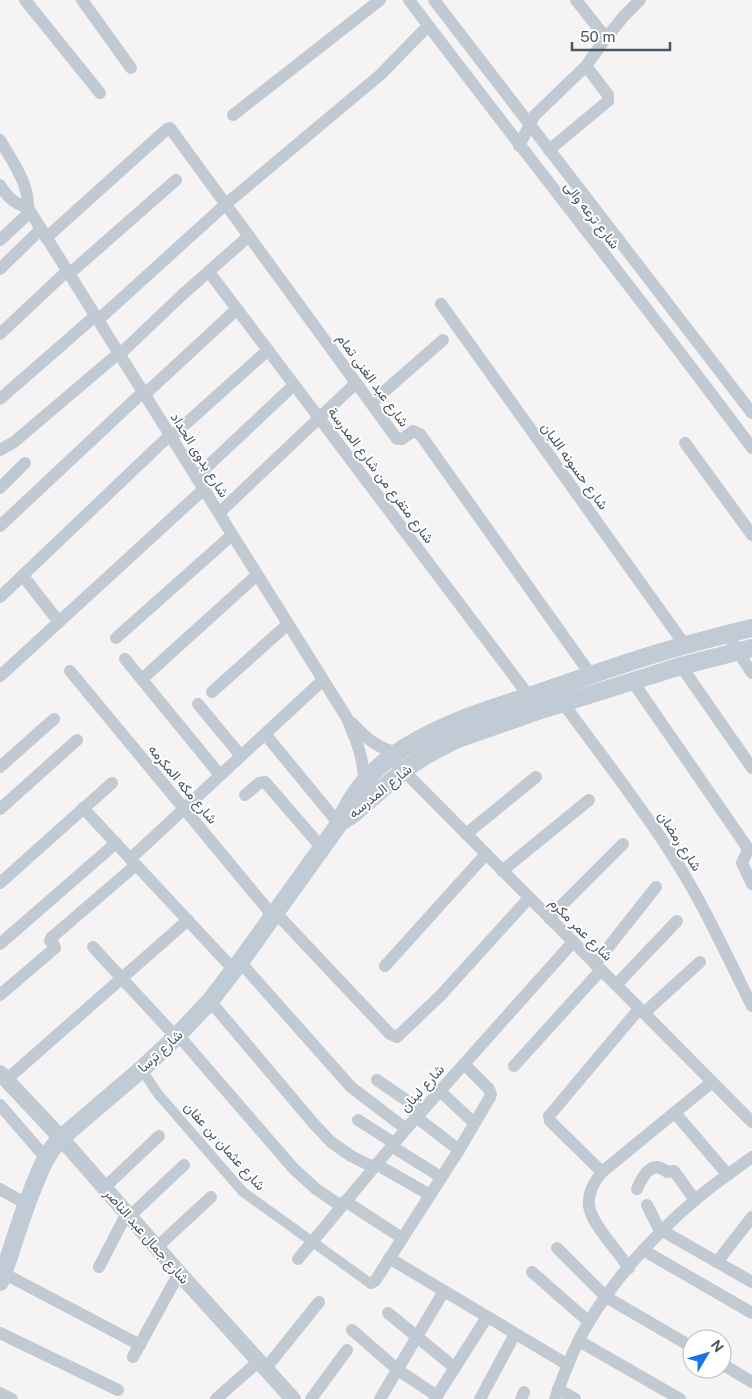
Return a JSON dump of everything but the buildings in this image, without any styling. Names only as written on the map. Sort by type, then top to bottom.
[{"type":"main road","name":"شارع المدرسه","points":[[339,824],[353,796],[393,755],[447,725],[591,675],[685,645],[752,628]]},
{"type":"main road","name":"شارع المدرسه","points":[[339,824],[404,770],[455,740],[563,703],[681,666],[745,650]]},
{"type":"main road","name":"شارع ترسا","points":[[2,1278],[5,1248],[52,1147],[143,1068],[177,1036],[210,1000],[237,966],[339,824]]},
{"type":"street","points":[[25,0],[100,93]]},
{"type":"street","points":[[82,0],[131,68]]},
{"type":"street","points":[[233,115],[380,0]]},
{"type":"street","name":"شارع ترعه والى","points":[[409,0],[752,448]]},
{"type":"street","name":"شارع ترعه والى","points":[[434,0],[752,413]]},
{"type":"street","points":[[576,0],[606,38]]},
{"type":"street","points":[[519,146],[534,116],[586,66],[624,16],[640,0]]},
{"type":"street","points":[[0,399],[226,204],[380,75],[428,26]]},
{"type":"street","points":[[438,39],[454,27]]},
{"type":"street","points":[[549,150],[608,99],[608,95],[586,66]]},
{"type":"street","name":"شارع عبد الغنى تمام","points":[[44,234],[170,128],[396,439],[402,439],[412,431],[420,434],[591,675]]},
{"type":"street","points":[[0,140],[26,188],[29,210],[0,240]]},
{"type":"street","points":[[0,334],[68,272],[176,180]]},
{"type":"street","points":[[0,185],[10,199],[29,210]]},
{"type":"street","name":"شارع بدوى الحداد","points":[[29,210],[347,718],[361,753],[364,783]]},
{"type":"street","points":[[0,269],[44,234]]},
{"type":"street","points":[[0,450],[14,442],[119,354],[249,236]]},
{"type":"street","name":"شارع متفرع من شارع المدرسة","points":[[209,272],[529,696]]},
{"type":"street","name":"شارع حسونه اللبان","points":[[442,304],[685,645]]},
{"type":"street","points":[[0,526],[237,309]]},
{"type":"street","points":[[371,403],[443,340]]},
{"type":"street","points":[[0,596],[171,436],[268,350]]},
{"type":"street","points":[[219,514],[356,383]]},
{"type":"street","points":[[196,477],[294,385]]},
{"type":"street","points":[[685,443],[752,535]]},
{"type":"street","points":[[0,488],[25,463]]},
{"type":"street","points":[[0,676],[204,490]]},
{"type":"street","points":[[116,638],[232,535]]},
{"type":"street","points":[[142,679],[257,575]]},
{"type":"street","points":[[23,576],[59,622]]},
{"type":"street","points":[[212,692],[288,624]]},
{"type":"street","points":[[728,634],[745,650],[752,673]]},
{"type":"street","points":[[125,659],[220,775]]},
{"type":"street","points":[[681,666],[752,768]]},
{"type":"street","name":"شارع مكه المكرمه","points":[[70,671],[274,914],[394,1037],[399,1036],[441,995],[529,898]]},
{"type":"street","points":[[0,995],[54,948],[50,941],[51,938],[133,862],[184,809],[323,680]]},
{"type":"street","points":[[633,682],[747,847],[748,855],[742,863],[752,884]]},
{"type":"street","name":"شارع رمضان","points":[[563,703],[674,858],[709,918],[752,1006]]},
{"type":"street","points":[[198,704],[241,756]]},
{"type":"street","name":"شارع بدوى الحداد","points":[[347,718],[371,742],[393,755]]},
{"type":"street","points":[[0,767],[54,719]]},
{"type":"street","points":[[265,734],[339,824]]},
{"type":"street","points":[[0,809],[77,740]]},
{"type":"street","name":"شارع عمر مكرم","points":[[393,755],[404,770],[502,871],[752,1122]]},
{"type":"street","points":[[466,834],[536,777]]},
{"type":"street","points":[[0,883],[112,782]]},
{"type":"street","points":[[245,795],[259,783],[265,782],[322,848]]},
{"type":"street","points":[[502,871],[588,800]]},
{"type":"street","points":[[83,808],[188,920],[237,966],[351,1087],[406,1129]]},
{"type":"street","points":[[0,944],[116,843]]},
{"type":"street","points":[[549,918],[623,844]]},
{"type":"street","points":[[385,966],[486,854]]},
{"type":"street","points":[[514,1066],[598,967],[656,887]]},
{"type":"street","points":[[3,1077],[122,978],[188,920]]},
{"type":"street","points":[[616,985],[677,921]]},
{"type":"street","name":"شارع لبنان","points":[[298,1258],[392,1145],[573,942]]},
{"type":"street","points":[[93,947],[177,1036],[294,1169],[316,1189],[402,1238]]},
{"type":"street","points":[[602,1172],[550,1121],[549,1116],[642,1011],[700,962]]},
{"type":"street","points":[[210,1000],[331,1142],[351,1156],[430,1194]]},
{"type":"street","points":[[371,1283],[375,1281],[491,1094],[489,1089],[464,1064]]},
{"type":"street","name":"شارع عثمان بن عفان","points":[[143,1068],[158,1094],[244,1192],[371,1283]]},
{"type":"street","name":"شارع جمال عبد الناصر","points":[[3,1077],[61,1138],[293,1399]]},
{"type":"street","points":[[378,1080],[458,1150]]},
{"type":"street","points":[[629,1268],[594,1222],[589,1209],[589,1196],[593,1182],[602,1172],[712,1082]]},
{"type":"street","points":[[440,1091],[474,1123]]},
{"type":"street","points":[[0,1104],[46,1158]]},
{"type":"street","points":[[675,1113],[728,1175]]},
{"type":"street","points":[[358,1120],[441,1177]]},
{"type":"street","points":[[105,1187],[159,1136]]},
{"type":"street","points":[[576,1399],[556,1394],[578,1341],[606,1297],[661,1230],[695,1200],[752,1157]]},
{"type":"street","points":[[99,1267],[129,1214],[184,1165]]},
{"type":"street","points":[[637,1189],[645,1173],[656,1167],[661,1167],[667,1172],[674,1171],[695,1200]]},
{"type":"street","points":[[0,1189],[26,1204]]},
{"type":"street","points":[[157,1247],[211,1197]]},
{"type":"street","points":[[647,1205],[661,1230],[752,1282]]},
{"type":"street","points":[[717,1262],[752,1217]]},
{"type":"street","points":[[557,1248],[606,1297],[682,1341]]},
{"type":"street","points":[[643,1250],[752,1313]]},
{"type":"street","points":[[389,1258],[568,1365]]},
{"type":"street","points":[[532,1272],[589,1322]]},
{"type":"street","points":[[133,1357],[179,1273]]},
{"type":"street","points":[[2,1278],[140,1345]]},
{"type":"street","points":[[380,1399],[444,1291]]},
{"type":"street","points":[[216,1399],[262,1364],[319,1302]]},
{"type":"street","points":[[388,1313],[455,1368]]},
{"type":"street","points":[[352,1330],[398,1370],[436,1397],[487,1317]]},
{"type":"street","points":[[0,1333],[118,1390]]},
{"type":"street","points":[[480,1399],[515,1334]]},
{"type":"street","points":[[578,1341],[680,1399]]},
{"type":"street","points":[[312,1399],[347,1350]]},
{"type":"street","points":[[732,1370],[752,1382]]},
{"type":"street","points":[[0,1393],[12,1399]]}]
